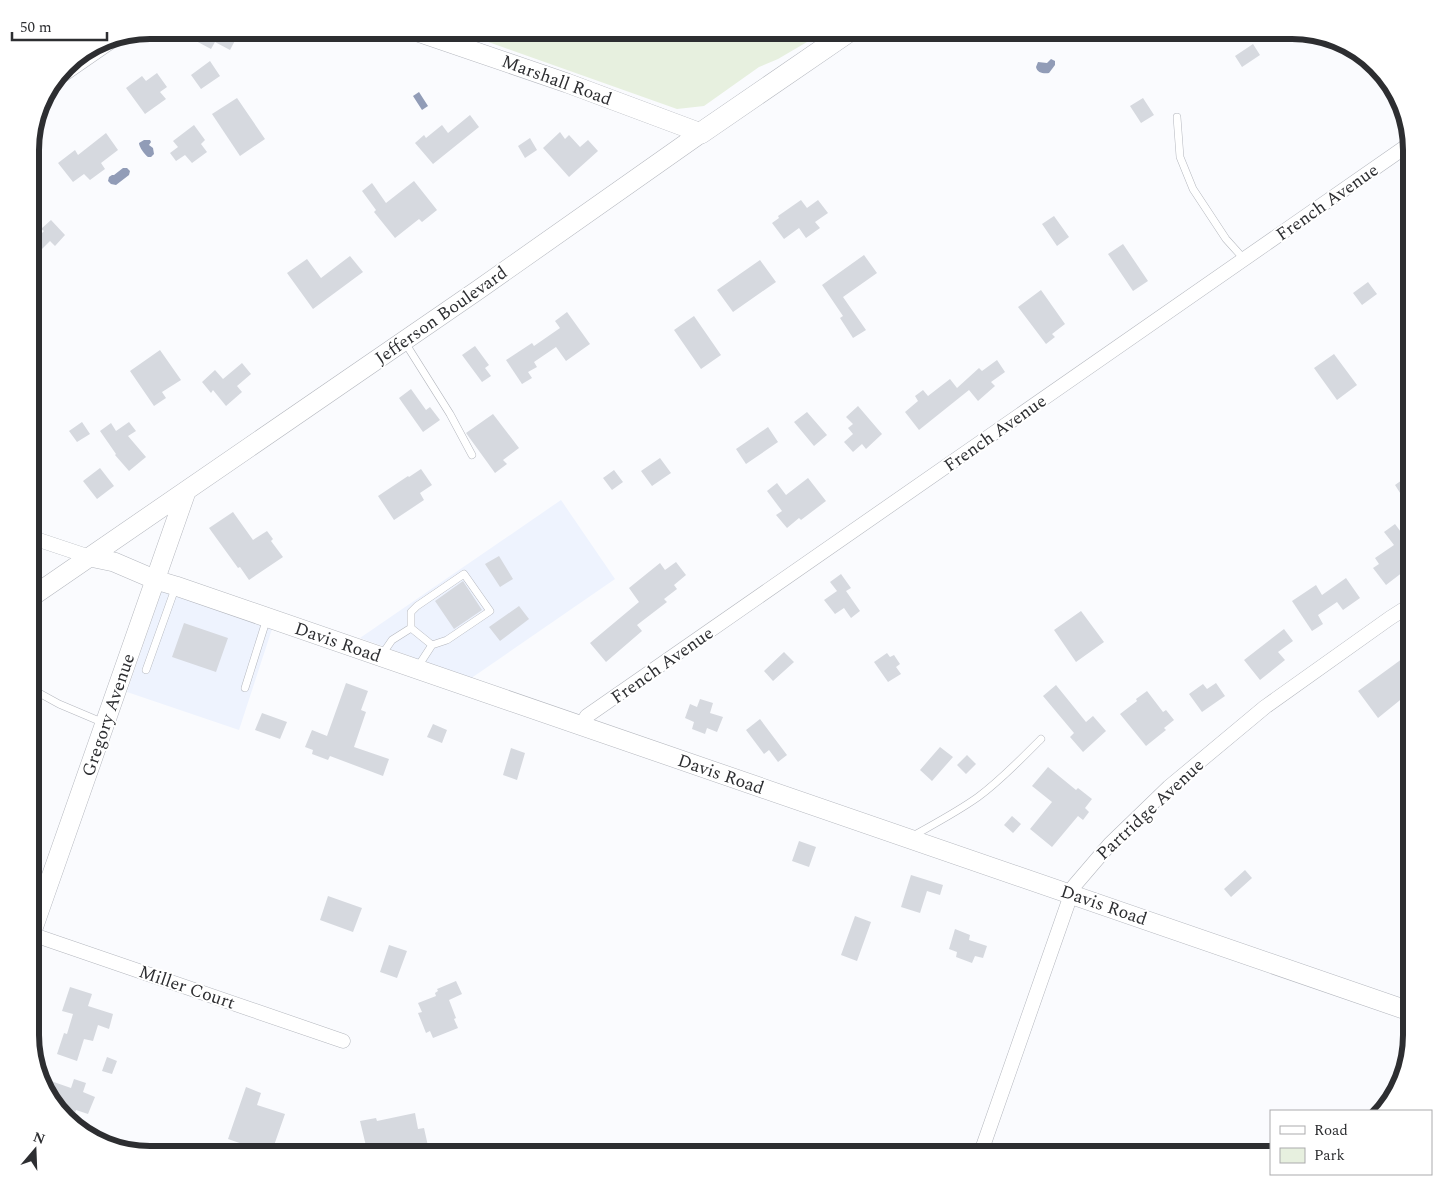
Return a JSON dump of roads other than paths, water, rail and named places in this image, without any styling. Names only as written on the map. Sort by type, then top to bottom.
[{"type":"main road","name":"Jefferson Boulevard","points":[[696,136],[823,39]]},
{"type":"street","name":"Marshall Road","points":[[438,39],[566,83],[696,136]]},
{"type":"street","name":"Jefferson Boulevard","points":[[39,592],[186,492],[696,136]]},
{"type":"street","name":"French Avenue","points":[[581,725],[588,716],[1403,150]]},
{"type":"street","name":"Gregory Avenue","points":[[39,912],[186,492]]},
{"type":"street","name":"Davis Road","points":[[39,540],[90,557],[114,562],[156,580],[1403,1009]]},
{"type":"street","name":"Partridge Avenue","points":[[983,1146],[1074,886],[1110,844],[1169,787],[1265,707],[1403,610]]},
{"type":"street","name":"Miller Court","points":[[39,938],[343,1041]]},
{"type":"lane","points":[[1177,118],[1180,157],[1193,189],[1226,240],[1244,260]]},
{"type":"lane","points":[[403,341],[450,414],[472,454]]},
{"type":"lane","points":[[411,628],[411,612],[464,574],[490,611],[446,640],[432,645],[416,669]]},
{"type":"lane","points":[[146,670],[176,586]]},
{"type":"lane","points":[[245,688],[267,617]]},
{"type":"lane","points":[[380,656],[392,640],[411,628]]},
{"type":"lane","points":[[411,628],[432,645]]},
{"type":"lane","points":[[39,693],[105,724]]},
{"type":"lane","points":[[909,838],[946,818],[978,796],[1014,767],[1041,739]]},
{"type":"water","points":[[1051,59],[1055,61],[1055,65],[1049,73],[1038,71],[1036,67],[1038,62],[1047,63]]},
{"type":"water","points":[[419,92],[428,106],[422,110],[413,96]]},
{"type":"water","points":[[144,140],[150,140],[151,142],[149,145],[153,148],[154,154],[151,157],[148,157],[140,147],[139,143]]},
{"type":"water","points":[[123,168],[127,168],[130,171],[129,175],[116,185],[111,184],[108,181],[109,177]]}]
